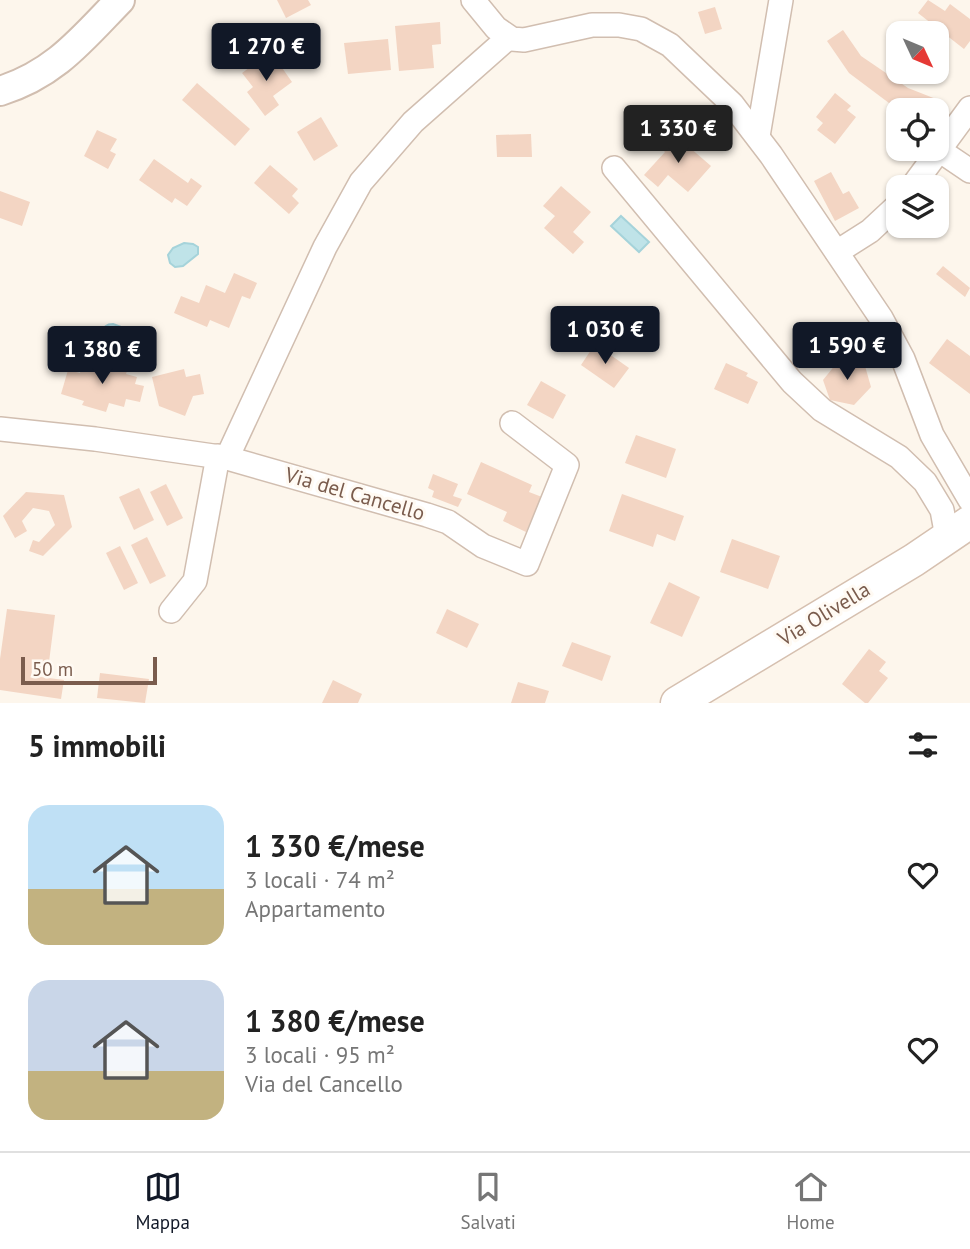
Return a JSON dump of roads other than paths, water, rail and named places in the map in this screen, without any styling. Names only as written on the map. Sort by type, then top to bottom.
[{"type":"main road","name":"Via Olivella","points":[[677,703],[959,529]]},
{"type":"street","points":[[0,91],[24,82],[64,57],[85,39],[120,0]]},
{"type":"street","points":[[473,0],[508,38],[524,40],[593,25],[619,25],[641,29],[653,34],[684,57],[732,104],[758,136],[896,344],[932,435],[970,500]]},
{"type":"street","points":[[758,136],[781,0]]},
{"type":"street","points":[[171,611],[195,580],[223,457],[325,247],[361,182],[412,122],[508,38]]},
{"type":"street","points":[[949,136],[970,108]]},
{"type":"street","points":[[949,157],[970,171]]},
{"type":"street","points":[[614,169],[792,383],[822,410],[899,457],[925,482],[942,510],[959,529]]},
{"type":"street","points":[[837,252],[870,231],[886,216]]},
{"type":"street","name":"Via del Cancello","points":[[0,429],[223,457],[447,522],[483,546],[527,564],[567,465],[512,423]]},
{"type":"water","points":[[621,216],[649,242],[639,252],[611,226]]},
{"type":"water","points":[[184,243],[198,247],[198,254],[183,266],[175,267],[170,263],[168,255],[173,248]]},
{"type":"water","points":[[113,324],[132,331],[132,341],[127,343],[105,339],[103,329]]}]
